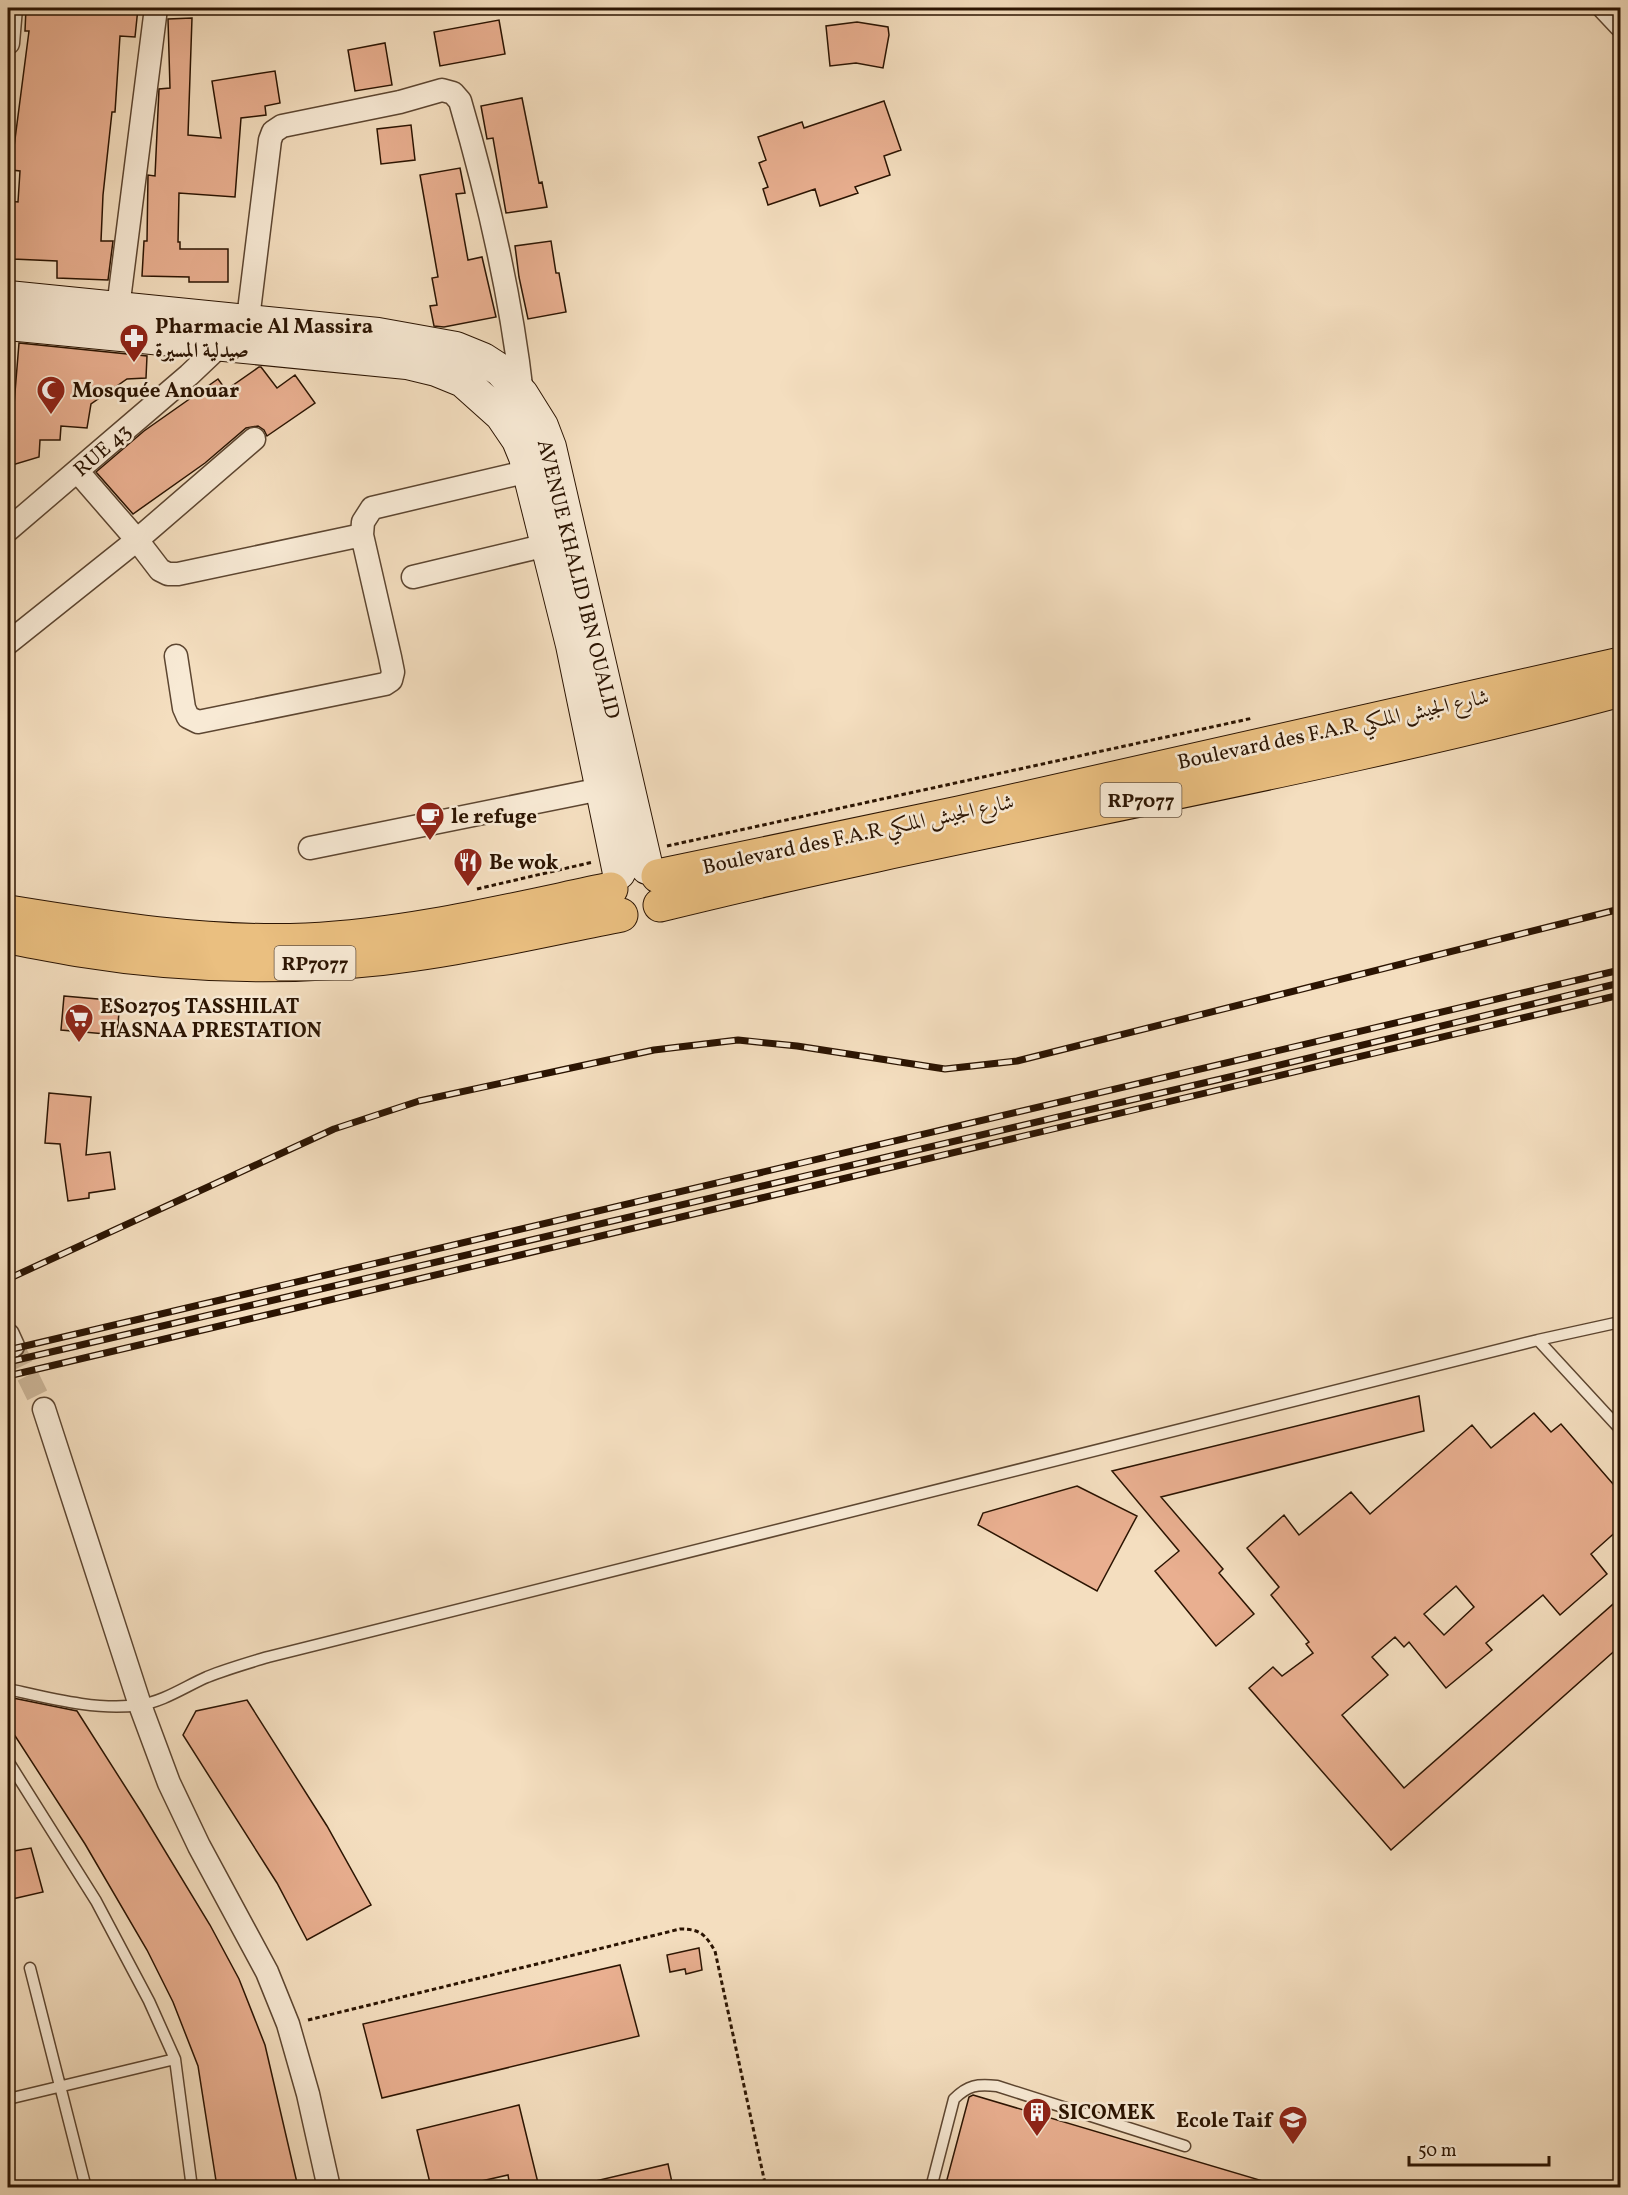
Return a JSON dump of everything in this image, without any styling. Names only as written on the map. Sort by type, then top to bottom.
[{"type":"main road","name":"AVENUE KHALID IBN OUALID","points":[[8,297],[248,319],[378,334],[456,348],[483,359],[500,370],[522,394],[542,426],[557,473],[634,879]]},
{"type":"main road","name":"AVENUE KHALID IBN OUALID","points":[[8,324],[407,363],[436,370],[463,381],[501,415],[511,428],[518,440],[529,471],[572,645],[602,789],[634,879]]},
{"type":"main road","name":"Boulevard des F.A.R شارع الجيش الملكي","points":[[8,912],[112,929],[182,937],[305,940],[373,935],[452,923],[634,879],[959,813],[1620,664]]},
{"type":"main road","name":"Boulevard des F.A.R شارع الجيش الملكي","points":[[8,937],[81,951],[193,962],[331,963],[401,956],[634,879],[778,876],[1362,752],[1620,690]]},
{"type":"street","points":[[8,43],[11,8]]},
{"type":"street","points":[[118,308],[156,8]]},
{"type":"street","points":[[1604,8],[1620,25]]},
{"type":"street","points":[[248,319],[268,154],[273,132],[282,126],[400,102],[442,90],[453,93],[460,101],[484,185],[514,330],[522,394]]},
{"type":"street","name":"RUE 43","points":[[8,530],[78,472],[248,319]]},
{"type":"street","points":[[8,643],[137,540],[254,439]]},
{"type":"street","points":[[176,656],[184,708],[188,717],[198,722],[385,684],[392,680],[393,672],[362,535],[363,522],[372,508],[529,471]]},
{"type":"street","points":[[78,472],[160,570],[168,574],[178,574],[362,535]]},
{"type":"street","points":[[413,577],[547,544]]},
{"type":"street","points":[[310,848],[602,789]]},
{"type":"street","points":[[44,1409],[140,1705],[169,1783],[199,1846],[267,1972],[288,2025],[309,2094],[329,2187]]},
{"type":"lane","points":[[8,1689],[71,1702],[140,1705],[174,1693],[208,1677],[268,1657],[1538,1340],[1620,1322]]},
{"type":"lane","points":[[1538,1340],[1620,1429]]},
{"type":"lane","points":[[8,1761],[96,1901],[149,2001],[175,2059],[192,2187]]},
{"type":"lane","points":[[30,1968],[86,2187]]},
{"type":"lane","points":[[8,2099],[175,2059]]},
{"type":"lane","points":[[931,2187],[954,2099],[964,2088],[981,2085],[996,2086],[1185,2146]]},
{"type":"path","points":[[469,890],[634,879],[953,784]]},
{"type":"path","points":[[288,2025],[680,1929],[694,1929],[707,1937],[715,1951],[766,2187]]},
{"type":"building","points":[[26,8],[138,8],[135,37],[120,36],[115,112],[112,112],[103,195],[101,241],[113,241],[108,280],[57,278],[57,261],[13,259],[14,249],[8,249],[8,201],[18,202],[20,171],[11,170],[29,31],[25,31]]},
{"type":"building","points":[[192,18],[188,135],[221,138],[212,81],[275,71],[280,103],[265,106],[266,115],[241,118],[235,197],[179,193],[178,242],[180,242],[180,249],[228,249],[228,282],[189,282],[189,277],[142,276],[144,241],[147,241],[148,175],[155,176],[159,89],[170,88],[168,19]]},
{"type":"building","points":[[499,20],[505,54],[440,66],[434,32]]},
{"type":"building","points":[[857,22],[888,27],[889,35],[883,68],[856,63],[830,66],[826,26]]},
{"type":"building","points":[[385,43],[392,85],[355,91],[348,50]]},
{"type":"building","points":[[522,98],[539,183],[542,182],[547,207],[506,213],[493,138],[487,139],[481,106]]},
{"type":"building","points":[[884,101],[901,150],[884,156],[890,175],[855,187],[858,193],[820,206],[815,189],[768,205],[763,189],[768,187],[759,163],[766,160],[758,137],[802,122],[804,128]]},
{"type":"building","points":[[411,125],[415,160],[381,164],[377,129]]},
{"type":"building","points":[[460,168],[465,193],[456,194],[468,260],[482,257],[496,317],[444,327],[434,326],[430,306],[437,305],[432,278],[438,277],[420,175]]},
{"type":"building","points":[[551,241],[566,312],[528,319],[515,246]]},
{"type":"building","name":"Mosquée Anouar","points":[[19,343],[147,356],[146,378],[127,379],[91,404],[87,428],[61,426],[60,440],[40,440],[39,457],[9,466]]},
{"type":"building","points":[[259,367],[277,388],[295,375],[315,403],[267,436],[258,426],[246,428],[205,463],[133,514],[96,472],[144,431],[218,379],[226,390]]},
{"type":"building","points":[[64,996],[120,1001],[117,1035],[61,1030]]},
{"type":"building","points":[[49,1093],[91,1097],[86,1155],[110,1152],[115,1189],[89,1193],[89,1198],[68,1201],[60,1144],[45,1143]]},
{"type":"building","points":[[1419,1396],[1424,1431],[1161,1497],[1223,1569],[1219,1573],[1254,1614],[1216,1646],[1155,1571],[1179,1551],[1112,1471]]},
{"type":"building","points":[[1534,1413],[1551,1432],[1561,1424],[1620,1492],[1620,1528],[1591,1554],[1607,1574],[1560,1615],[1543,1595],[1486,1643],[1492,1650],[1446,1688],[1409,1642],[1404,1647],[1395,1637],[1372,1657],[1388,1675],[1342,1715],[1404,1788],[1620,1598],[1620,1646],[1391,1850],[1249,1688],[1273,1667],[1282,1676],[1313,1653],[1306,1644],[1309,1642],[1271,1595],[1279,1587],[1247,1548],[1284,1515],[1299,1535],[1351,1492],[1370,1514],[1472,1425],[1491,1448]],"holes":[[[1456,1586],[1474,1607],[1444,1635],[1424,1614]]]},
{"type":"building","points":[[1077,1486],[1137,1516],[1097,1591],[978,1525],[983,1513]]},
{"type":"building","points":[[8,1697],[77,1711],[210,1925],[239,1979],[265,2045],[298,2187],[217,2187],[198,2066],[173,2002],[147,1950],[85,1844],[8,1725]]},
{"type":"building","points":[[247,1700],[327,1826],[371,1905],[307,1940],[277,1883],[183,1735],[196,1711]]},
{"type":"building","points":[[31,1848],[43,1892],[8,1900],[8,1852]]},
{"type":"building","points":[[699,1948],[702,1970],[686,1974],[685,1969],[670,1972],[667,1955]]},
{"type":"building","points":[[620,1965],[639,2036],[382,2098],[363,2024]]},
{"type":"building","name":"SICOMEK","points":[[973,2095],[1273,2184],[1273,2187],[945,2187],[969,2097]]},
{"type":"building","points":[[519,2105],[539,2187],[510,2187],[508,2175],[455,2187],[431,2187],[417,2130]]},
{"type":"building","points":[[668,2164],[673,2187],[592,2187],[591,2182]]},
{"type":"tunnel","points":[[13,1346],[44,1409]]},
{"type":"railway","points":[[8,1279],[334,1129],[419,1101],[654,1050],[738,1040],[797,1046],[945,1069],[1017,1061],[1620,909]]},
{"type":"railway","points":[[8,1350],[1620,970]]},
{"type":"railway","points":[[8,1362],[1238,1075],[1620,983]]},
{"type":"railway","points":[[8,1376],[1620,995]]},
{"type":"place","name":"Pharmacie Al Massira صيدلية المسيرة","points":[[134,364]]},
{"type":"place","name":"Mosquée Anouar","points":[[51,416]]},
{"type":"place","name":"le refuge","points":[[430,842]]},
{"type":"place","name":"Be wok","points":[[468,888]]},
{"type":"place","name":"ES02705 TASSHILAT HASNAA PRESTATION","points":[[79,1044]]},
{"type":"place","name":"SICOMEK","points":[[1037,2138]]},
{"type":"place","name":"Ecole Taif","points":[[1293,2146]]}]
